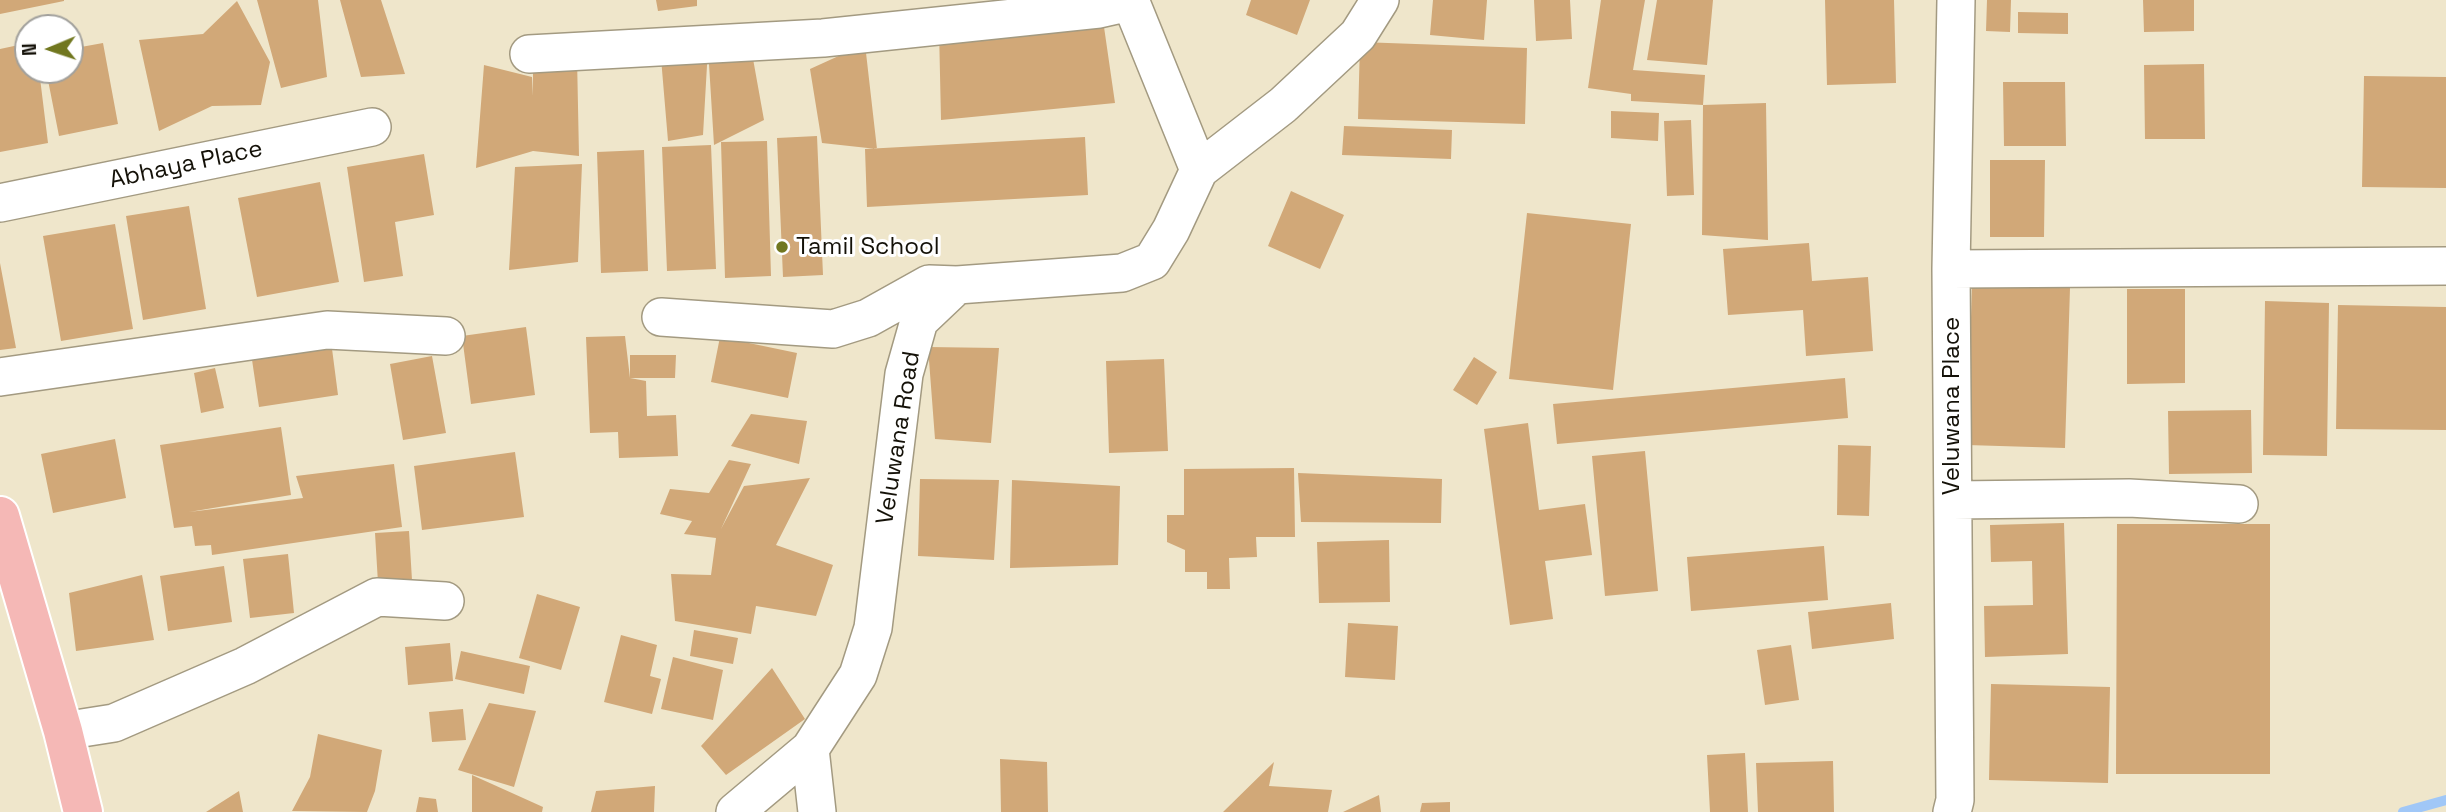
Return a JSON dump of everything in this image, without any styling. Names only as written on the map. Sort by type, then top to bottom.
[{"type":"main road","points":[[0,516],[63,731],[83,812]]},
{"type":"street","points":[[661,317],[833,329],[868,318],[929,284],[957,285],[1122,273],[1152,261],[1171,230],[1199,170],[1283,105],[1349,44],[1358,35],[1380,0]]},
{"type":"street","name":"Veluwana Place","points":[[1952,812],[1955,800],[1951,269],[1956,0]]},
{"type":"street","points":[[529,54],[823,38],[1099,9],[1130,1],[1199,170]]},
{"type":"street","name":"Abhaya Place","points":[[0,203],[372,127]]},
{"type":"street","points":[[1951,269],[2446,266]]},
{"type":"street","name":"Veluwana Road","points":[[735,812],[810,749],[858,675],[873,628],[904,374],[919,321],[957,285]]},
{"type":"street","points":[[0,377],[327,330],[446,336]]},
{"type":"street","points":[[1953,500],[2129,498],[2239,504]]},
{"type":"street","points":[[63,731],[114,723],[245,666],[377,597],[445,601]]},
{"type":"street","points":[[810,749],[817,812]]},
{"type":"building","points":[[0,0],[64,0],[64,1],[0,14]]},
{"type":"building","points":[[257,0],[318,0],[327,77],[281,88]]},
{"type":"building","points":[[340,0],[381,0],[405,74],[361,77]]},
{"type":"building","points":[[656,0],[697,0],[697,6],[658,11]]},
{"type":"building","points":[[1251,0],[1310,0],[1297,35],[1246,15]]},
{"type":"building","points":[[1433,0],[1487,0],[1484,40],[1430,35]]},
{"type":"building","points":[[1534,0],[1570,0],[1572,39],[1536,41]]},
{"type":"building","points":[[1601,0],[1645,0],[1633,70],[1705,75],[1703,105],[1631,101],[1631,94],[1588,88]]},
{"type":"building","points":[[1657,0],[1713,0],[1707,65],[1647,60]]},
{"type":"building","points":[[1825,0],[1894,0],[1896,83],[1827,85]]},
{"type":"building","points":[[1987,0],[2011,0],[2010,32],[1986,31]]},
{"type":"building","points":[[2143,0],[2194,0],[2194,31],[2144,32]]},
{"type":"building","points":[[237,1],[270,62],[261,105],[212,106],[159,131],[139,40],[203,34]]},
{"type":"building","points":[[2018,12],[2068,13],[2068,34],[2018,33]]},
{"type":"building","points":[[1103,20],[1115,103],[941,120],[939,29]]},
{"type":"building","points":[[750,42],[764,120],[714,145],[708,48]]},
{"type":"building","points":[[1360,42],[1527,48],[1525,124],[1358,119]]},
{"type":"building","points":[[103,43],[118,124],[59,136],[49,84],[84,84],[84,46]]},
{"type":"building","points":[[865,44],[877,149],[822,143],[810,69]]},
{"type":"building","points":[[14,46],[14,84],[41,84],[48,143],[0,152],[0,49]]},
{"type":"building","points":[[708,48],[703,135],[668,141],[661,58]]},
{"type":"building","points":[[577,57],[579,156],[533,151],[476,168],[484,65],[532,77],[533,96],[533,62]]},
{"type":"building","points":[[2204,64],[2205,139],[2145,139],[2144,65]]},
{"type":"building","points":[[2364,76],[2446,77],[2446,188],[2362,187]]},
{"type":"building","points":[[2003,82],[2065,82],[2066,146],[2004,146]]},
{"type":"building","points":[[1766,103],[1768,240],[1702,235],[1703,105]]},
{"type":"building","points":[[1611,111],[1659,113],[1658,141],[1611,138]]},
{"type":"building","points":[[1691,120],[1694,195],[1667,196],[1664,121]]},
{"type":"building","points":[[1344,126],[1452,130],[1451,159],[1342,155]]},
{"type":"building","points":[[817,136],[823,275],[783,277],[777,138]]},
{"type":"building","points":[[1085,137],[1088,195],[867,207],[865,149]]},
{"type":"building","points":[[767,141],[771,276],[725,278],[721,142]]},
{"type":"building","points":[[711,145],[716,269],[667,271],[662,147]]},
{"type":"building","points":[[644,150],[648,271],[601,273],[597,152]]},
{"type":"building","points":[[424,154],[434,215],[395,222],[403,276],[364,282],[347,167]]},
{"type":"building","points":[[1990,160],[2045,160],[2044,237],[1990,237]]},
{"type":"building","points":[[582,164],[578,262],[509,270],[515,167]]},
{"type":"building","points":[[320,182],[339,282],[257,297],[238,198]]},
{"type":"building","points":[[1291,191],[1344,215],[1320,269],[1268,246]]},
{"type":"building","points":[[189,206],[206,309],[143,320],[126,216]]},
{"type":"building","points":[[1527,213],[1631,224],[1613,390],[1509,379]]},
{"type":"building","points":[[115,224],[133,329],[61,341],[43,236]]},
{"type":"building","points":[[1809,243],[1812,281],[1868,277],[1873,351],[1806,356],[1803,310],[1728,315],[1723,249]]},
{"type":"building","points":[[0,263],[16,348],[0,350]]},
{"type":"building","points":[[1972,285],[2070,288],[2065,448],[1967,445]]},
{"type":"building","points":[[2127,289],[2185,289],[2185,383],[2127,384]]},
{"type":"building","points":[[2265,301],[2329,303],[2327,456],[2263,455]]},
{"type":"building","points":[[2338,305],[2446,307],[2446,430],[2336,429]]},
{"type":"building","points":[[526,327],[535,395],[471,404],[462,336]]},
{"type":"building","points":[[625,336],[630,378],[646,381],[647,416],[676,415],[678,456],[619,458],[618,432],[590,433],[586,337]]},
{"type":"building","points":[[720,337],[797,353],[788,398],[711,382]]},
{"type":"building","points":[[331,341],[338,395],[259,407],[251,353]]},
{"type":"building","points":[[928,347],[999,348],[991,443],[935,439]]},
{"type":"building","points":[[630,355],[676,355],[675,378],[630,378]]},
{"type":"building","points":[[432,356],[446,433],[403,440],[390,364]]},
{"type":"building","points":[[1474,357],[1497,372],[1477,405],[1453,390]]},
{"type":"building","points":[[1164,359],[1168,451],[1109,453],[1106,361]]},
{"type":"building","points":[[215,368],[224,408],[201,413],[194,373]]},
{"type":"building","points":[[1845,378],[1848,418],[1557,444],[1553,404]]},
{"type":"building","points":[[2251,410],[2252,473],[2169,474],[2168,411]]},
{"type":"building","points":[[751,414],[807,421],[799,464],[731,446]]},
{"type":"building","points":[[1528,423],[1539,510],[1585,504],[1592,555],[1545,561],[1553,619],[1510,625],[1484,429]]},
{"type":"building","points":[[281,427],[291,495],[189,512],[303,498],[296,476],[394,464],[402,527],[212,555],[211,545],[195,546],[192,526],[174,528],[160,445]]},
{"type":"building","points":[[115,439],[126,498],[53,513],[41,454]]},
{"type":"building","points":[[1838,445],[1871,446],[1869,516],[1837,515]]},
{"type":"building","points":[[1645,451],[1658,591],[1605,596],[1592,456]]},
{"type":"building","points":[[515,452],[524,517],[422,530],[414,466]]},
{"type":"building","points":[[729,460],[751,464],[721,529],[744,486],[810,478],[776,545],[833,565],[816,616],[756,606],[751,634],[675,621],[671,574],[711,575],[716,538],[684,534],[692,521],[660,514],[670,489],[709,493]]},
{"type":"building","points":[[1294,468],[1295,537],[1256,537],[1257,557],[1229,558],[1230,589],[1207,589],[1207,572],[1185,572],[1185,550],[1167,542],[1167,515],[1184,515],[1184,469]]},
{"type":"building","points":[[1298,473],[1442,479],[1441,523],[1301,522]]},
{"type":"building","points":[[920,479],[999,480],[994,560],[918,556]]},
{"type":"building","points":[[1012,480],[1120,486],[1118,565],[1010,568]]},
{"type":"building","points":[[2064,523],[2068,654],[1985,657],[1984,606],[2033,605],[2032,561],[1991,562],[1990,525]]},
{"type":"building","points":[[2117,524],[2270,524],[2270,774],[2116,774]]},
{"type":"building","points":[[409,531],[412,580],[378,583],[375,533]]},
{"type":"building","points":[[1389,540],[1390,602],[1319,603],[1317,542]]},
{"type":"building","points":[[1824,546],[1828,600],[1691,611],[1687,557]]},
{"type":"building","points":[[288,554],[294,613],[250,618],[243,559]]},
{"type":"building","points":[[224,566],[232,622],[168,631],[160,576]]},
{"type":"building","points":[[142,575],[154,640],[76,651],[69,593]]},
{"type":"building","points":[[537,594],[580,607],[561,670],[519,658]]},
{"type":"building","points":[[1891,603],[1894,639],[1812,649],[1808,612]]},
{"type":"building","points":[[1348,623],[1398,626],[1395,680],[1345,677]]},
{"type":"building","points":[[694,630],[738,638],[733,664],[690,656]]},
{"type":"building","points":[[621,635],[657,645],[650,676],[661,679],[652,714],[604,702]]},
{"type":"building","points":[[450,643],[453,681],[408,685],[405,647]]},
{"type":"building","points":[[1791,645],[1799,700],[1765,705],[1757,650]]},
{"type":"building","points":[[461,651],[530,666],[524,694],[455,679]]},
{"type":"building","points":[[673,657],[723,670],[713,720],[661,709]]},
{"type":"building","points":[[772,668],[805,719],[726,775],[701,746]]},
{"type":"building","points":[[1991,684],[2110,687],[2108,783],[1989,780]]},
{"type":"building","points":[[489,703],[536,711],[514,787],[458,770]]},
{"type":"building","points":[[463,709],[466,740],[432,742],[429,712]]},
{"type":"building","points":[[318,734],[382,750],[375,791],[367,812],[292,811],[310,777]]},
{"type":"building","points":[[1745,753],[1748,812],[1710,812],[1707,755]]},
{"type":"building","points":[[1000,759],[1047,762],[1048,812],[1001,812]]},
{"type":"building","points":[[1833,761],[1834,812],[1758,812],[1756,763]]},
{"type":"building","points":[[1274,762],[1269,786],[1332,790],[1328,812],[1223,812]]},
{"type":"building","points":[[472,775],[543,807],[542,812],[472,812]]},
{"type":"building","points":[[655,786],[654,812],[591,812],[596,791]]},
{"type":"building","points":[[239,791],[243,812],[206,812]]},
{"type":"building","points":[[1379,795],[1381,812],[1343,812]]},
{"type":"building","points":[[419,797],[436,799],[438,812],[416,812]]},
{"type":"building","points":[[1450,802],[1450,812],[1420,812],[1422,803]]},
{"type":"waterway","points":[[2403,812],[2446,800]]},
{"type":"place","name":"Tamil School","points":[[782,247]]}]
